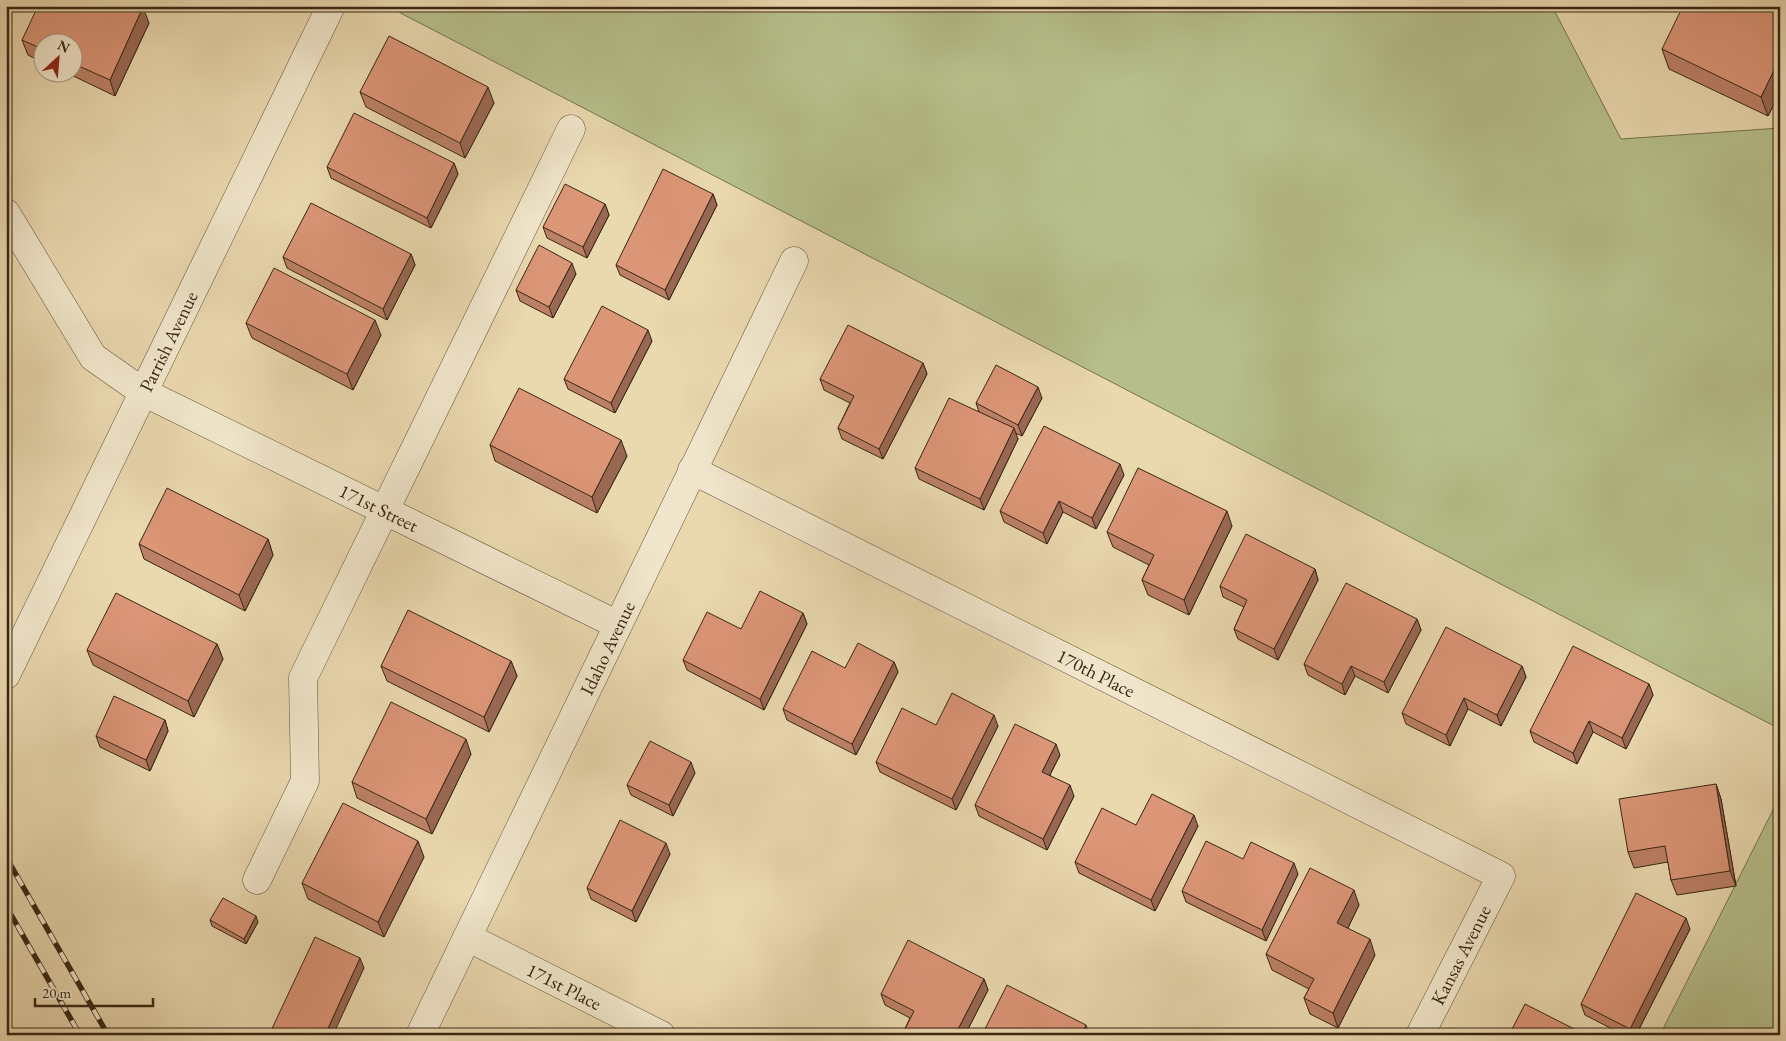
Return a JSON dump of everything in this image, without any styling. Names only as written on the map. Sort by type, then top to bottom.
[{"type":"street","name":"Parrish Avenue","points":[[6,675],[331,6]]},
{"type":"street","points":[[257,880],[305,781],[303,678],[571,129]]},
{"type":"street","name":"171st Street","points":[[6,213],[93,357],[143,392],[616,624]]},
{"type":"street","name":"Idaho Avenue","points":[[420,1035],[616,624],[794,261]]},
{"type":"street","name":"170th Place","points":[[692,470],[1501,876]]},
{"type":"street","name":"Kansas Avenue","points":[[1420,1035],[1501,876]]},
{"type":"street","name":"171st Place","points":[[468,937],[661,1035]]},
{"type":"green space","points":[[387,6],[1552,6],[1621,139],[1780,128],[1780,729]]},
{"type":"green space","points":[[1780,796],[1780,1035],[1660,1035]]},
{"type":"building","points":[[38,6],[143,7],[110,80],[82,67],[82,32],[32,32],[32,44],[22,40]]},
{"type":"building","points":[[1683,6],[1780,6],[1780,58],[1761,97],[1662,49]]},
{"type":"building","points":[[389,36],[488,87],[460,143],[360,92]]},
{"type":"building","points":[[354,113],[454,163],[427,218],[327,167]]},
{"type":"building","points":[[663,169],[713,194],[665,290],[616,265]]},
{"type":"building","points":[[565,184],[605,204],[583,247],[543,227]]},
{"type":"building","points":[[311,203],[411,254],[383,309],[283,257]]},
{"type":"building","points":[[539,245],[572,263],[549,307],[516,290]]},
{"type":"building","points":[[274,268],[375,320],[347,374],[246,323]]},
{"type":"building","points":[[602,306],[648,330],[611,403],[564,379]]},
{"type":"building","points":[[848,325],[923,363],[879,449],[838,428],[854,396],[820,379]]},
{"type":"building","points":[[996,365],[1038,387],[1018,425],[976,403]]},
{"type":"building","points":[[519,388],[621,440],[592,497],[490,445]]},
{"type":"building","points":[[949,398],[1014,428],[980,499],[915,468]]},
{"type":"building","points":[[1044,426],[1120,464],[1092,518],[1059,501],[1043,533],[1000,511]]},
{"type":"building","points":[[1138,468],[1227,511],[1184,600],[1142,580],[1154,555],[1107,532]]},
{"type":"building","points":[[167,488],[268,539],[239,595],[139,544]]},
{"type":"building","points":[[1246,534],[1315,569],[1274,649],[1234,629],[1247,600],[1220,586]]},
{"type":"building","points":[[1346,583],[1417,619],[1384,682],[1351,666],[1342,684],[1304,664]]},
{"type":"building","points":[[760,591],[803,613],[760,699],[683,660],[707,612],[741,629]]},
{"type":"building","points":[[116,593],[217,644],[188,701],[87,650]]},
{"type":"building","points":[[408,610],[511,661],[484,717],[381,666]]},
{"type":"building","points":[[1446,627],[1522,666],[1497,715],[1464,698],[1446,735],[1402,713]]},
{"type":"building","points":[[858,643],[894,662],[852,744],[783,709],[812,651],[845,668]]},
{"type":"building","points":[[1573,646],[1649,684],[1622,738],[1589,721],[1573,753],[1530,731]]},
{"type":"building","points":[[952,693],[994,715],[952,799],[876,762],[902,708],[936,725]]},
{"type":"building","points":[[114,696],[165,720],[146,760],[96,736]]},
{"type":"building","points":[[391,702],[466,739],[426,819],[352,782]]},
{"type":"building","points":[[1015,724],[1056,744],[1042,772],[1070,785],[1043,839],[975,805]]},
{"type":"building","points":[[650,741],[691,762],[669,805],[627,785]]},
{"type":"building","points":[[1716,784],[1730,871],[1671,880],[1665,846],[1628,852],[1619,799]]},
{"type":"building","points":[[1152,794],[1194,815],[1151,900],[1075,862],[1102,808],[1136,825]]},
{"type":"building","points":[[343,803],[418,841],[378,922],[302,883]]},
{"type":"building","points":[[620,820],[666,843],[632,911],[587,888]]},
{"type":"building","points":[[1206,841],[1243,859],[1251,842],[1294,863],[1262,930],[1182,891]]},
{"type":"building","points":[[1310,868],[1354,890],[1337,923],[1370,939],[1333,1013],[1304,998],[1314,979],[1266,954]]},
{"type":"building","points":[[1636,893],[1686,918],[1630,1029],[1581,1004]]},
{"type":"building","points":[[223,898],[256,916],[244,939],[210,920]]},
{"type":"building","points":[[315,937],[360,958],[325,1035],[269,1035]]},
{"type":"building","points":[[908,940],[984,979],[955,1035],[902,1035],[914,1011],[881,994]]},
{"type":"building","points":[[1007,985],[1086,1025],[1081,1035],[982,1035]]},
{"type":"building","points":[[1525,1004],[1586,1035],[1509,1035]]},
{"type":"railway","points":[[6,857],[108,1035]]},
{"type":"railway","points":[[6,906],[80,1035]]}]
